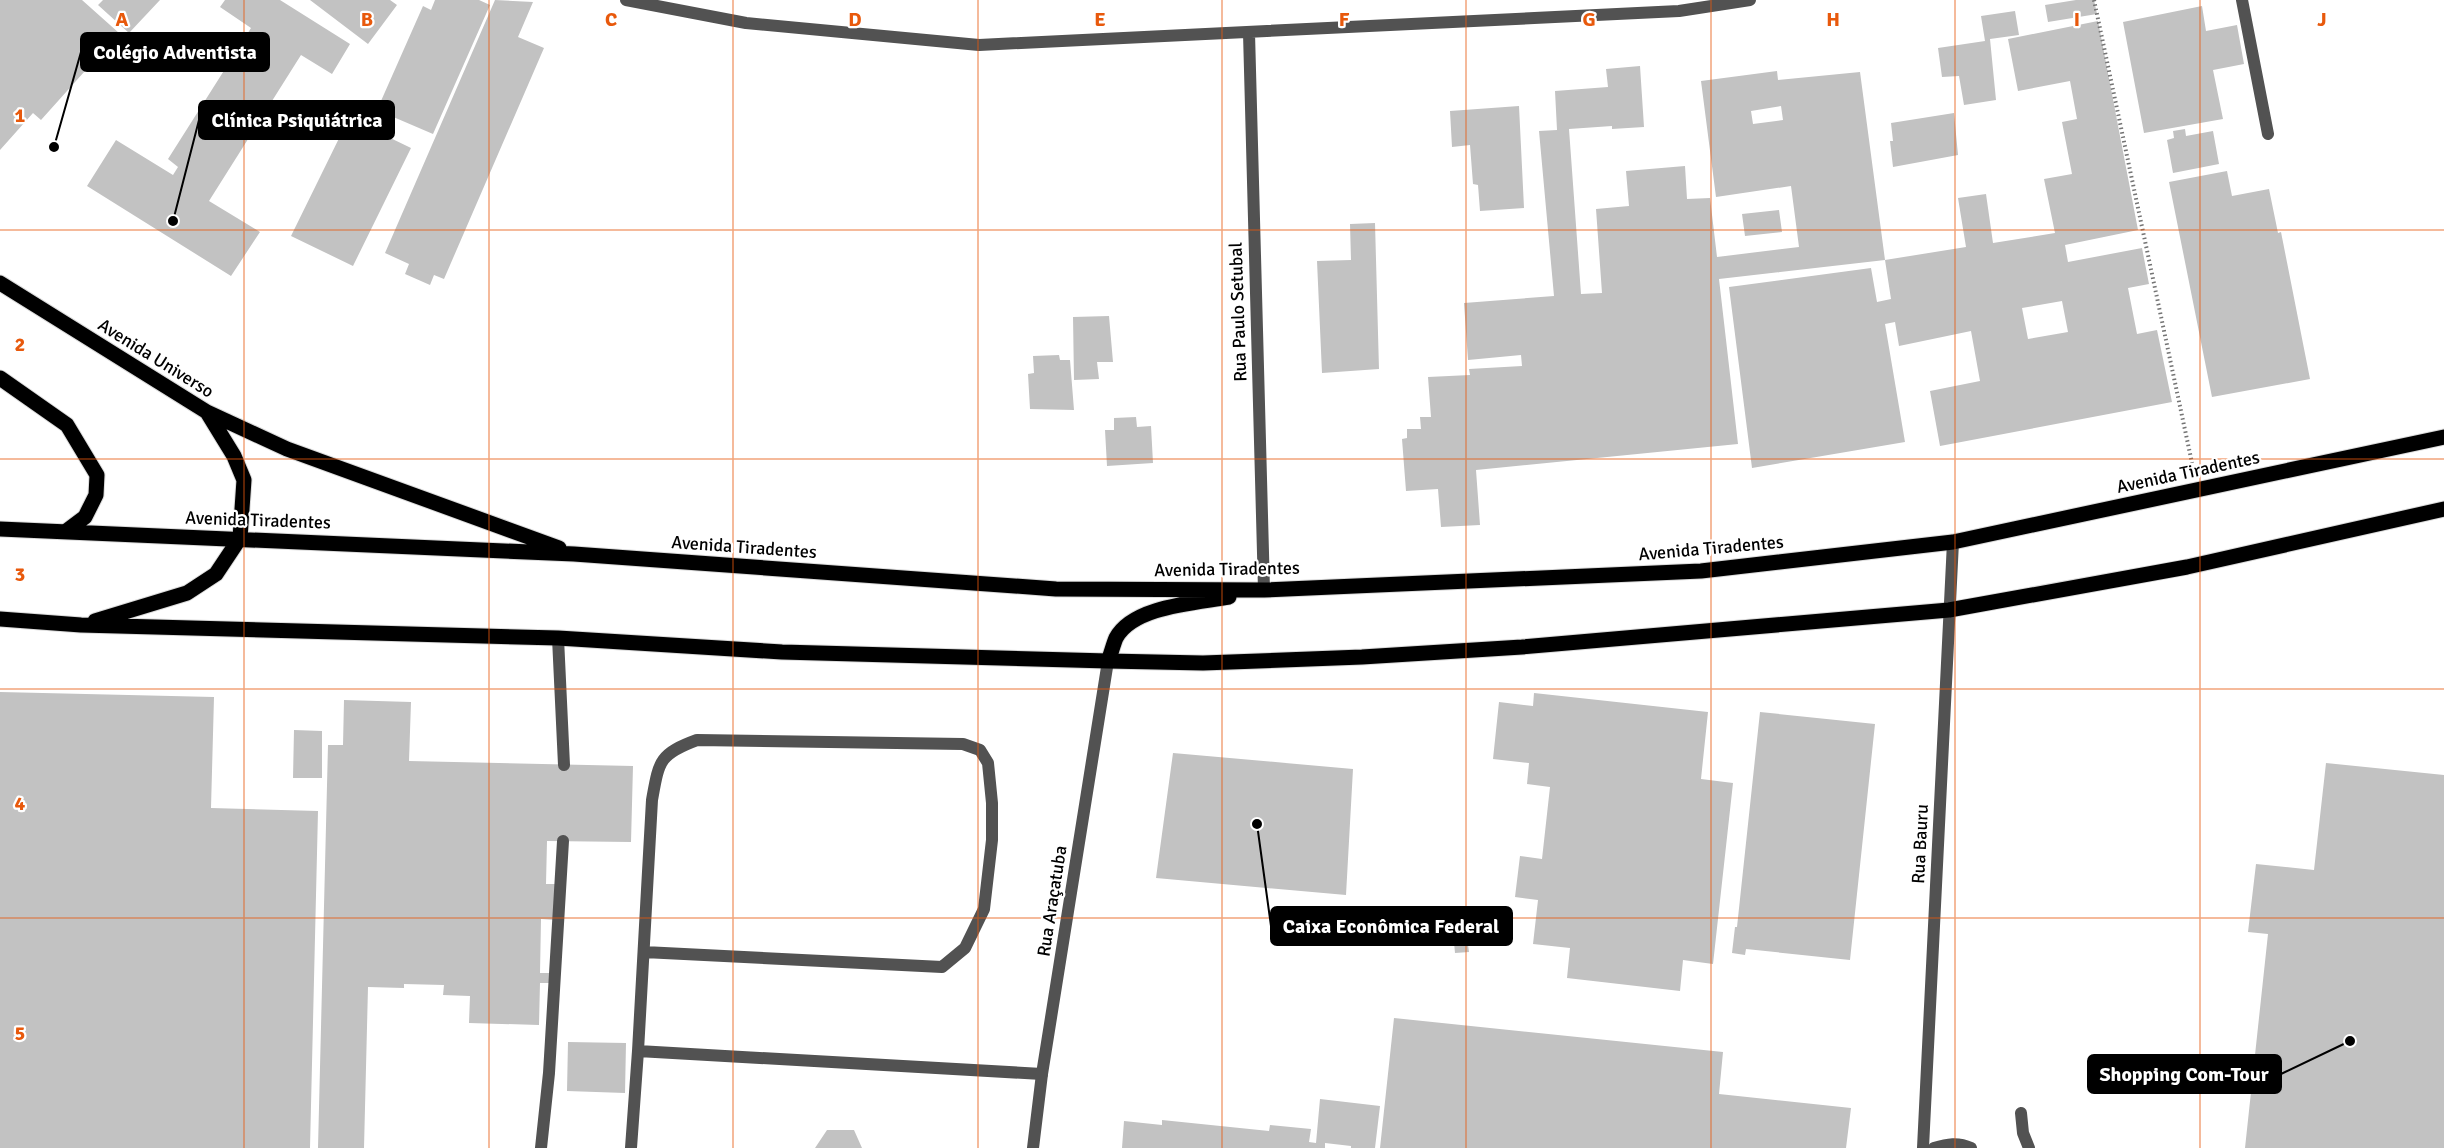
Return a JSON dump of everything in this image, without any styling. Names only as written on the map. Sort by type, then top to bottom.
[{"type":"main road","name":"Avenida Universo","points":[[0,283],[207,412],[234,456],[244,480],[240,538]]},
{"type":"main road","points":[[0,378],[67,425],[97,475],[96,495],[85,517],[65,532]]},
{"type":"main road","points":[[207,412],[287,449],[574,554]]},
{"type":"main road","name":"Avenida Tiradentes","points":[[0,529],[574,554],[1056,590],[1264,590],[1701,571],[1953,542],[2444,437]]},
{"type":"main road","points":[[0,619],[81,625],[558,638],[782,652],[1203,663],[1362,657],[1522,646],[1949,610],[2187,567],[2444,509]]},
{"type":"main road","points":[[81,625],[187,593],[216,574],[240,538]]},
{"type":"main road","points":[[1108,661],[1117,637],[1131,623],[1149,612],[1264,590]]},
{"type":"street","points":[[626,0],[746,23],[979,45],[1249,33],[1750,0]]},
{"type":"street","points":[[2242,0],[2268,134]]},
{"type":"street","name":"Rua Paulo Setubal","points":[[1249,33],[1264,590]]},
{"type":"street","name":"Rua Bauru","points":[[1923,1148],[1953,542]]},
{"type":"street","points":[[558,638],[564,765]]},
{"type":"street","name":"Rua Araçatuba","points":[[1033,1148],[1042,1074],[1108,661]]},
{"type":"street","points":[[632,1148],[652,800],[658,765],[673,749],[697,740],[963,744],[980,750],[988,763],[992,803],[992,840],[984,909],[965,948],[942,968],[644,952]]},
{"type":"street","points":[[541,1148],[549,1073],[564,841]]},
{"type":"street","points":[[638,1051],[1042,1074]]},
{"type":"street","points":[[2021,1113],[2028,1148]]},
{"type":"street","points":[[1934,1148],[1948,1143],[1963,1144],[1971,1148]]},
{"type":"path","points":[[2094,0],[2198,490]]},
{"type":"building","points":[[0,0],[82,0],[119,33],[41,120],[33,113],[0,150]]},
{"type":"building","points":[[103,0],[160,0],[129,33],[98,5]]},
{"type":"building","points":[[225,0],[280,0],[350,44],[332,74],[301,55],[209,201],[260,232],[231,276],[87,186],[116,140],[173,175],[178,167],[168,159],[251,28],[220,7]]},
{"type":"building","points":[[310,0],[390,0],[397,5],[368,44]]},
{"type":"building","points":[[435,0],[479,0],[490,5],[433,134],[377,110],[423,6],[431,10]]},
{"type":"building","points":[[495,0],[533,2],[518,37],[544,48],[444,279],[434,275],[430,285],[405,274],[409,264],[385,253]]},
{"type":"building","points":[[2076,0],[2094,0],[2097,14],[2048,22],[2045,5]]},
{"type":"building","points":[[2202,6],[2206,31],[2237,25],[2244,64],[2213,70],[2223,119],[2144,133],[2123,22]]},
{"type":"building","points":[[2015,11],[2019,35],[1990,39],[1996,100],[1964,105],[1959,76],[1942,77],[1938,48],[1985,41],[1981,16]]},
{"type":"building","points":[[2098,21],[2138,230],[2065,245],[2068,262],[2142,248],[2149,284],[2128,288],[2137,334],[2157,330],[2172,402],[1940,446],[1930,391],[1980,381],[1971,331],[1899,346],[1895,322],[1885,324],[1905,442],[1752,468],[1729,287],[1871,268],[1877,302],[1891,299],[1885,260],[1966,247],[1958,198],[1986,194],[1993,243],[2055,233],[2044,179],[2072,174],[2062,122],[2077,119],[2070,81],[2018,91],[2008,39]],"holes":[[[2062,301],[2068,332],[2028,339],[2022,308]]]},
{"type":"building","points":[[1640,66],[1644,127],[1612,129],[1612,126],[1569,129],[1581,294],[1602,293],[1596,209],[1629,206],[1626,171],[1685,166],[1687,199],[1710,198],[1717,257],[1799,247],[1791,186],[1716,197],[1701,81],[1777,71],[1778,80],[1860,72],[1885,260],[1719,279],[1738,444],[1476,470],[1480,525],[1441,527],[1438,489],[1406,491],[1402,439],[1407,438],[1407,429],[1421,429],[1420,417],[1431,417],[1428,377],[1470,375],[1469,369],[1522,366],[1521,355],[1468,360],[1464,303],[1554,296],[1539,131],[1557,130],[1555,91],[1608,87],[1606,69]],"holes":[[[1781,106],[1783,120],[1753,124],[1751,111]]]},
{"type":"building","points":[[1519,106],[1524,208],[1480,211],[1478,185],[1473,184],[1470,145],[1452,147],[1450,111]]},
{"type":"building","points":[[1954,113],[1958,155],[1893,167],[1890,141],[1893,141],[1891,123]]},
{"type":"building","points":[[349,118],[411,148],[353,266],[291,236]]},
{"type":"building","points":[[2185,129],[2186,136],[2213,131],[2219,164],[2173,173],[2167,140],[2174,138],[2173,131]]},
{"type":"building","points":[[2227,171],[2232,196],[2269,189],[2278,233],[2281,232],[2310,379],[2212,397],[2169,182]]},
{"type":"building","points":[[1779,210],[1782,232],[1745,236],[1742,214]]},
{"type":"building","points":[[1375,223],[1379,369],[1322,373],[1317,261],[1351,260],[1350,224]]},
{"type":"building","points":[[1109,316],[1113,362],[1097,362],[1099,379],[1074,380],[1073,317]]},
{"type":"building","points":[[1059,355],[1060,360],[1070,360],[1074,410],[1030,409],[1028,374],[1034,373],[1033,356]]},
{"type":"building","points":[[1136,417],[1137,427],[1151,426],[1153,463],[1107,466],[1105,430],[1114,430],[1114,418]]},
{"type":"building","points":[[0,692],[214,697],[211,808],[318,811],[310,1148],[0,1148]]},
{"type":"building","points":[[1534,693],[1708,712],[1701,779],[1733,783],[1713,964],[1683,960],[1680,991],[1567,978],[1570,948],[1533,944],[1538,900],[1515,897],[1520,856],[1542,859],[1550,787],[1527,784],[1529,763],[1493,759],[1499,702],[1533,706]]},
{"type":"building","points":[[344,700],[411,702],[409,761],[633,766],[631,842],[547,841],[546,884],[557,884],[556,920],[541,919],[540,973],[550,973],[550,983],[540,983],[539,1025],[469,1023],[470,996],[443,995],[444,985],[404,984],[404,988],[368,987],[364,1148],[318,1148],[328,745],[343,745]]},
{"type":"building","points":[[1760,712],[1875,724],[1850,960],[1746,949],[1745,955],[1732,953],[1735,927],[1737,927]]},
{"type":"building","points":[[294,730],[322,731],[322,778],[293,778]]},
{"type":"building","points":[[1173,753],[1353,769],[1346,895],[1156,878]]},
{"type":"building","points":[[2326,763],[2444,775],[2444,1148],[2245,1148],[2268,934],[2248,932],[2256,864],[2314,870]]},
{"type":"building","points":[[1466,930],[1469,952],[1455,953],[1453,932]]},
{"type":"building","points":[[1394,1018],[1723,1052],[1719,1094],[1851,1108],[1846,1148],[1380,1148]]},
{"type":"building","points":[[568,1042],[626,1043],[625,1093],[567,1091]]},
{"type":"building","points":[[1320,1099],[1380,1106],[1375,1148],[1351,1148],[1351,1146],[1325,1143],[1325,1148],[1122,1148],[1124,1121],[1162,1125],[1162,1120],[1269,1131],[1270,1125],[1311,1129],[1309,1142],[1316,1143]]},
{"type":"building","points":[[827,1130],[854,1130],[862,1148],[815,1148]]},
{"type":"place","name":"Colégio Adventista","points":[[54,147]]},
{"type":"place","name":"Clínica Psiquiátrica","points":[[173,221]]},
{"type":"place","name":"Caixa Econômica Federal","points":[[1257,824]]},
{"type":"place","name":"Shopping Com-Tour","points":[[2350,1041]]}]
